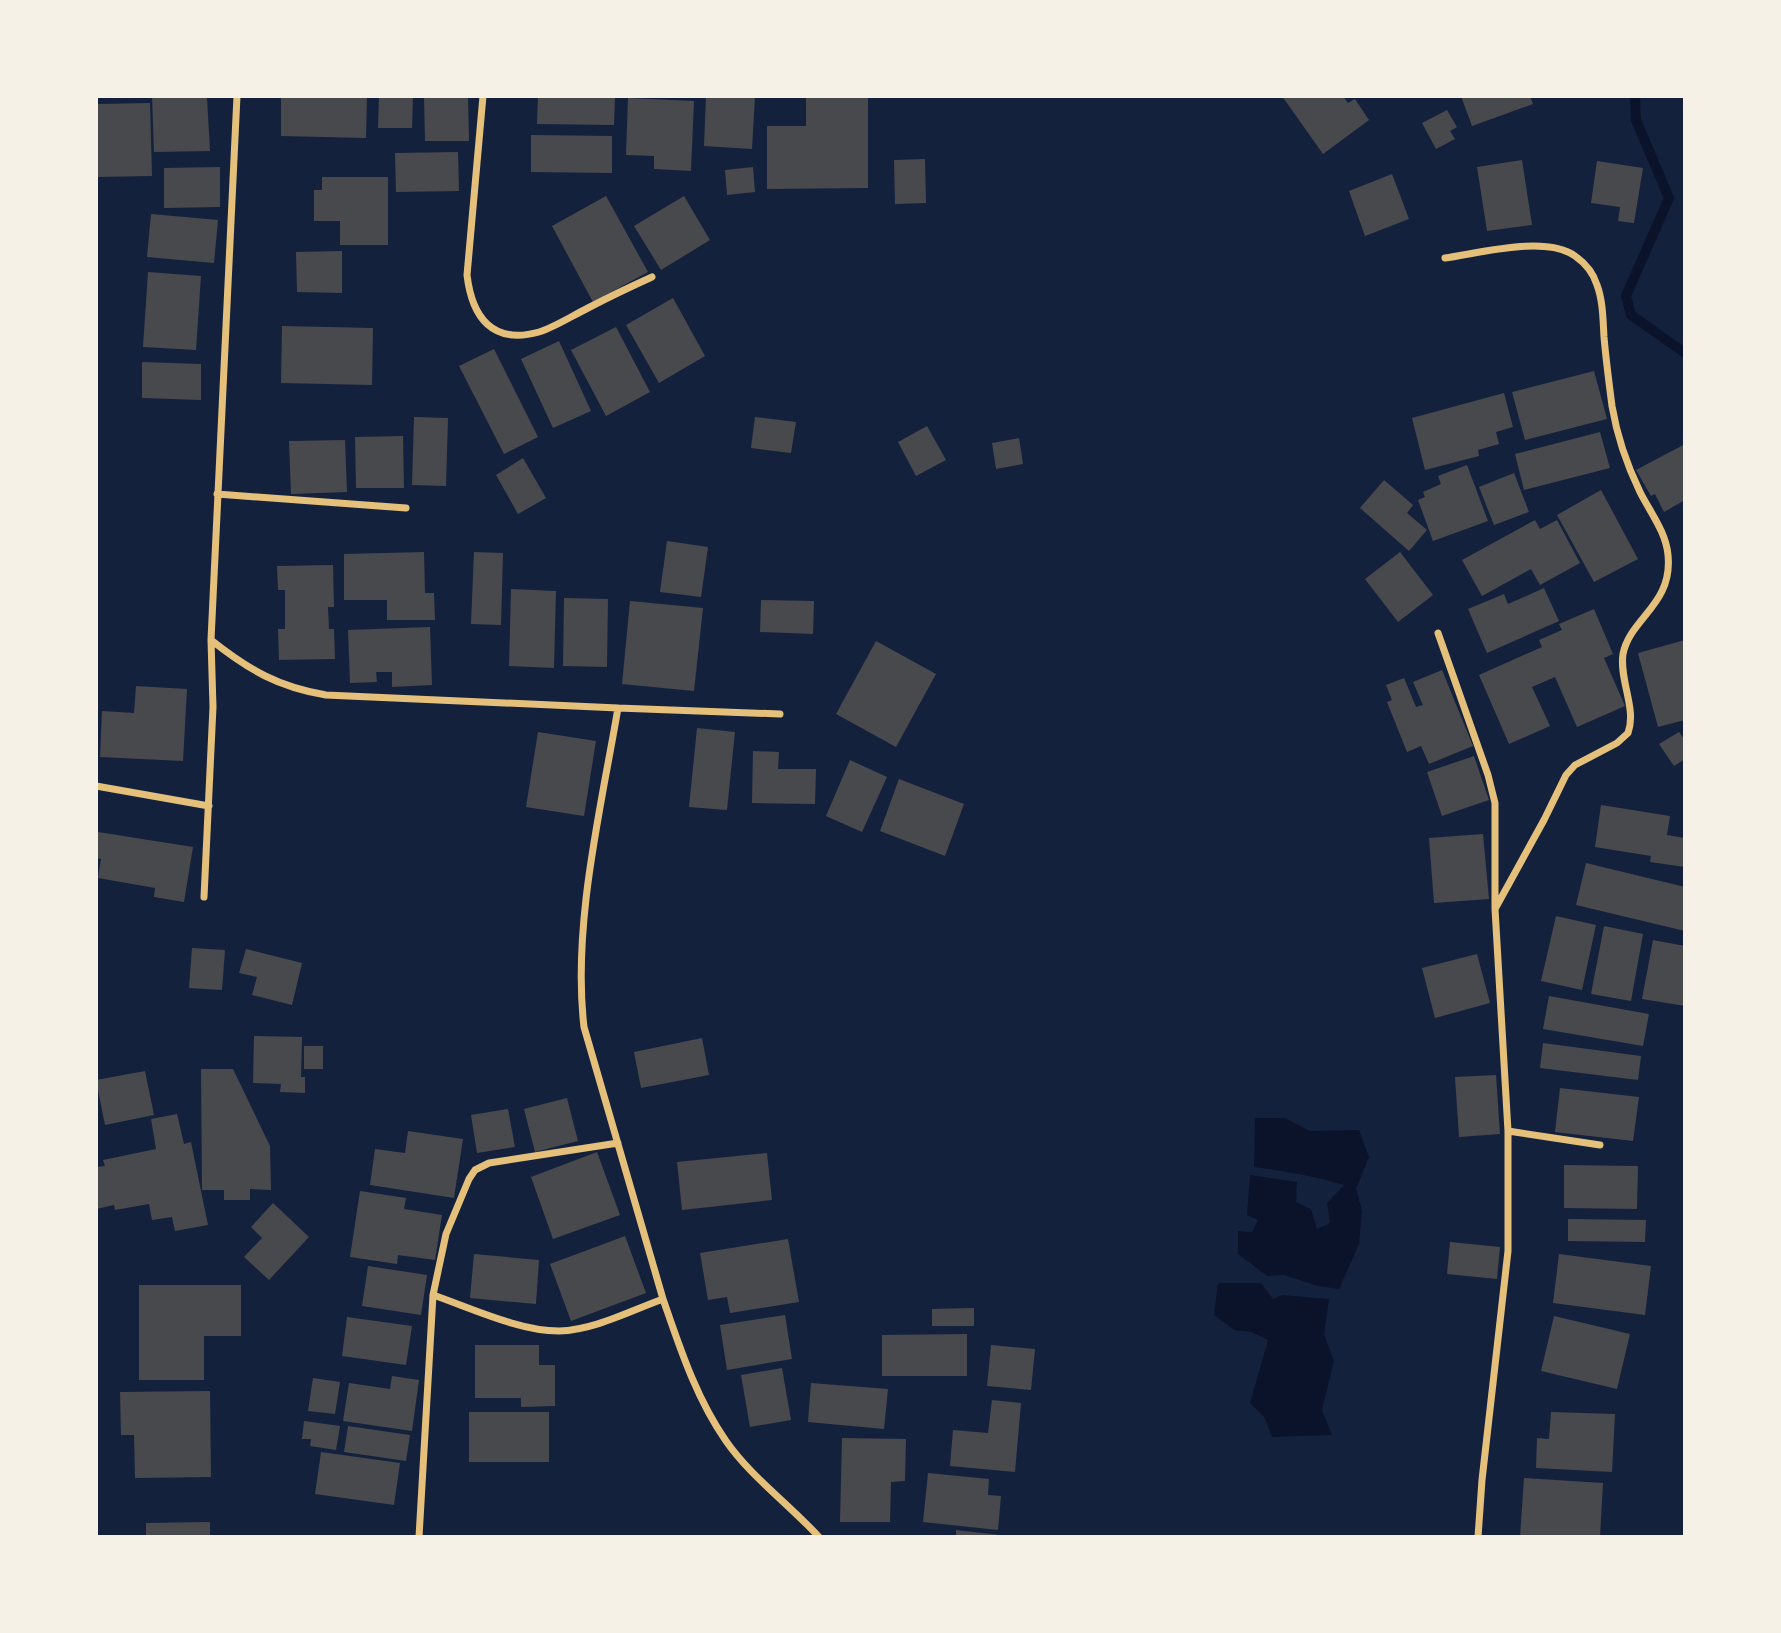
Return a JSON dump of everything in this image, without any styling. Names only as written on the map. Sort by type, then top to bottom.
[{"type":"street","points":[[204,897],[213,708],[211,640],[217,494],[237,96]]},
{"type":"street","points":[[483,96],[467,275],[470,296],[481,320],[491,329],[504,334],[515,336],[541,332],[652,277]]},
{"type":"street","points":[[1445,258],[1541,245],[1558,247],[1587,266],[1597,284],[1602,310],[1607,365],[1619,438],[1640,491],[1665,540],[1668,555],[1667,576],[1662,593],[1627,641],[1623,655],[1630,719],[1628,733],[1617,743],[1575,765],[1566,775],[1494,909]]},
{"type":"street","points":[[217,494],[406,508]]},
{"type":"street","points":[[1438,633],[1488,775],[1495,803],[1494,909],[1508,1131],[1508,1251],[1478,1537]]},
{"type":"street","points":[[211,640],[237,661],[262,675],[295,689],[326,695],[780,714]]},
{"type":"street","points":[[618,708],[587,893],[580,999],[584,1027],[663,1299],[683,1358],[704,1404],[726,1441],[748,1468],[819,1537]]},
{"type":"street","points":[[96,786],[209,806]]},
{"type":"street","points":[[1508,1131],[1600,1145]]},
{"type":"street","points":[[419,1537],[433,1296],[446,1234],[469,1179],[475,1170],[489,1163],[618,1143]]},
{"type":"street","points":[[433,1296],[538,1329],[559,1331],[599,1322],[663,1299]]},
{"type":"water","points":[[1255,1118],[1285,1118],[1310,1131],[1359,1130],[1369,1157],[1356,1189],[1362,1211],[1359,1244],[1339,1289],[1318,1286],[1284,1275],[1267,1276],[1238,1254],[1238,1231],[1252,1232],[1258,1220],[1247,1215],[1250,1175],[1297,1182],[1296,1202],[1311,1209],[1317,1229],[1330,1223],[1327,1203],[1344,1185],[1254,1167]]},
{"type":"water","points":[[1218,1283],[1261,1283],[1273,1299],[1282,1295],[1329,1299],[1324,1334],[1334,1361],[1322,1410],[1332,1435],[1272,1437],[1264,1417],[1250,1403],[1268,1340],[1251,1332],[1234,1330],[1214,1315]]},
{"type":"building","points":[[152,96],[207,98],[210,151],[154,152]]},
{"type":"building","points":[[281,96],[367,96],[366,138],[281,136]]},
{"type":"building","points":[[379,96],[413,96],[412,128],[378,128]]},
{"type":"building","points":[[424,96],[468,96],[469,141],[425,141]]},
{"type":"building","points":[[538,96],[615,96],[614,125],[537,124]]},
{"type":"building","points":[[706,96],[755,96],[752,149],[704,146]]},
{"type":"building","points":[[806,96],[868,96],[868,188],[767,189],[767,126],[806,126]]},
{"type":"building","points":[[1282,96],[1343,96],[1348,103],[1355,99],[1369,120],[1323,154]]},
{"type":"building","points":[[1461,96],[1530,96],[1533,104],[1472,126]]},
{"type":"building","points":[[628,98],[694,101],[691,171],[654,169],[654,156],[626,155]]},
{"type":"building","points":[[150,103],[152,176],[96,177],[96,104]]},
{"type":"building","points":[[1447,110],[1457,127],[1450,131],[1455,139],[1436,149],[1422,123]]},
{"type":"building","points":[[531,135],[612,136],[612,173],[531,172]]},
{"type":"building","points":[[458,152],[459,191],[396,192],[395,153]]},
{"type":"building","points":[[925,159],[926,203],[895,204],[894,160]]},
{"type":"building","points":[[1522,160],[1532,225],[1487,231],[1477,167]]},
{"type":"building","points":[[1597,161],[1643,168],[1634,223],[1618,221],[1620,207],[1591,203]]},
{"type":"building","points":[[220,167],[220,207],[164,208],[164,168]]},
{"type":"building","points":[[753,167],[755,192],[727,195],[725,170]]},
{"type":"building","points":[[1392,174],[1409,219],[1365,236],[1349,191]]},
{"type":"building","points":[[322,177],[388,177],[388,245],[340,245],[340,221],[314,221],[314,190],[322,190]]},
{"type":"building","points":[[606,196],[648,272],[593,302],[552,226]]},
{"type":"building","points":[[684,196],[710,240],[661,270],[634,226]]},
{"type":"building","points":[[151,214],[218,220],[214,263],[147,257]]},
{"type":"building","points":[[342,251],[342,293],[297,292],[296,252]]},
{"type":"building","points":[[148,272],[201,276],[196,350],[143,347]]},
{"type":"building","points":[[673,298],[705,356],[659,383],[626,325]]},
{"type":"building","points":[[282,326],[373,328],[372,385],[281,383]]},
{"type":"building","points":[[616,327],[650,392],[606,416],[571,350]]},
{"type":"building","points":[[559,341],[591,411],[553,428],[521,359]]},
{"type":"building","points":[[494,349],[538,437],[504,454],[459,366]]},
{"type":"building","points":[[142,362],[201,364],[201,400],[142,398]]},
{"type":"building","points":[[1594,371],[1607,419],[1525,440],[1512,392]]},
{"type":"building","points":[[1504,393],[1513,427],[1496,432],[1499,444],[1478,450],[1479,456],[1425,470],[1412,418]]},
{"type":"building","points":[[414,417],[448,418],[446,486],[412,485]]},
{"type":"building","points":[[755,417],[796,422],[791,453],[751,448]]},
{"type":"building","points":[[927,426],[946,460],[916,476],[898,442]]},
{"type":"building","points":[[1600,432],[1610,468],[1524,490],[1515,454]]},
{"type":"building","points":[[403,436],[404,488],[356,488],[355,437]]},
{"type":"building","points":[[1019,438],[1023,464],[996,469],[992,443]]},
{"type":"building","points":[[345,440],[347,492],[291,494],[289,441]]},
{"type":"building","points":[[1685,444],[1685,500],[1664,512],[1655,494],[1651,496],[1636,470]]},
{"type":"building","points":[[523,458],[546,498],[518,514],[496,475]]},
{"type":"building","points":[[1467,465],[1488,521],[1433,541],[1418,500],[1425,497],[1423,492],[1441,484],[1438,476]]},
{"type":"building","points":[[1514,473],[1529,512],[1494,525],[1479,487]]},
{"type":"building","points":[[1384,480],[1413,505],[1407,513],[1427,530],[1409,551],[1360,508]]},
{"type":"building","points":[[1601,490],[1638,559],[1594,582],[1557,515]]},
{"type":"building","points":[[1535,520],[1540,529],[1557,520],[1580,563],[1540,585],[1531,569],[1482,596],[1462,560]]},
{"type":"building","points":[[667,541],[708,547],[701,597],[660,592]]},
{"type":"building","points":[[424,552],[425,593],[434,593],[435,620],[387,620],[387,600],[344,600],[344,554]]},
{"type":"building","points":[[474,552],[503,553],[501,625],[471,624]]},
{"type":"building","points":[[1400,552],[1433,595],[1398,622],[1365,579]]},
{"type":"building","points":[[333,565],[334,607],[328,607],[329,629],[334,629],[335,659],[279,660],[278,629],[285,629],[285,590],[278,590],[277,566]]},
{"type":"building","points":[[1544,588],[1559,621],[1487,653],[1468,609],[1504,594],[1508,604]]},
{"type":"building","points":[[511,589],[556,591],[554,668],[509,666]]},
{"type":"building","points":[[564,598],[608,599],[607,667],[563,666]]},
{"type":"building","points":[[761,600],[814,601],[813,634],[760,632]]},
{"type":"building","points":[[630,601],[703,608],[694,691],[622,684]]},
{"type":"building","points":[[1594,609],[1613,654],[1604,658],[1625,706],[1577,727],[1555,677],[1532,687],[1550,726],[1509,744],[1479,675],[1542,647],[1539,640],[1562,630],[1559,624]]},
{"type":"building","points":[[430,627],[432,685],[392,687],[392,672],[376,672],[377,682],[350,683],[348,630]]},
{"type":"building","points":[[1685,640],[1685,720],[1658,727],[1638,653]]},
{"type":"building","points":[[876,641],[936,674],[896,747],[836,714]]},
{"type":"building","points":[[1442,670],[1473,746],[1429,764],[1421,746],[1407,752],[1387,702],[1392,700],[1386,685],[1404,678],[1416,707],[1423,705],[1413,682]]},
{"type":"building","points":[[136,686],[187,689],[183,761],[100,757],[102,711],[134,713]]},
{"type":"building","points":[[697,728],[735,732],[727,810],[689,807]]},
{"type":"building","points":[[538,732],[596,741],[584,816],[526,807]]},
{"type":"building","points":[[1679,732],[1685,740],[1685,759],[1674,766],[1659,744]]},
{"type":"building","points":[[753,751],[779,752],[778,769],[816,769],[815,804],[752,803]]},
{"type":"building","points":[[1474,756],[1489,800],[1442,816],[1427,772]]},
{"type":"building","points":[[850,760],[887,777],[862,832],[826,816]]},
{"type":"building","points":[[899,779],[964,804],[945,856],[880,831]]},
{"type":"building","points":[[1601,805],[1670,816],[1667,835],[1685,838],[1685,867],[1650,862],[1651,856],[1595,847]]},
{"type":"building","points":[[98,832],[193,847],[184,902],[154,897],[155,888],[98,878],[101,859],[96,858]]},
{"type":"building","points":[[1483,834],[1489,899],[1434,903],[1429,838]]},
{"type":"building","points":[[1586,863],[1685,887],[1685,931],[1576,905]]},
{"type":"building","points":[[1556,916],[1596,925],[1582,990],[1541,981]]},
{"type":"building","points":[[1604,926],[1643,934],[1631,1001],[1591,994]]},
{"type":"building","points":[[1653,940],[1685,946],[1685,1006],[1642,999]]},
{"type":"building","points":[[192,948],[225,950],[222,990],[189,988]]},
{"type":"building","points":[[246,949],[302,963],[292,1005],[252,995],[257,977],[239,973]]},
{"type":"building","points":[[1477,954],[1490,1003],[1435,1018],[1422,968]]},
{"type":"building","points":[[1549,996],[1649,1014],[1643,1046],[1543,1029]]},
{"type":"building","points":[[254,1036],[302,1037],[301,1077],[305,1077],[305,1093],[280,1092],[281,1084],[253,1083]]},
{"type":"building","points":[[702,1038],[709,1075],[641,1088],[634,1052]]},
{"type":"building","points":[[1543,1043],[1641,1056],[1638,1080],[1540,1068]]},
{"type":"building","points":[[304,1046],[323,1046],[323,1069],[304,1069]]},
{"type":"building","points":[[201,1069],[233,1069],[270,1146],[271,1190],[250,1189],[250,1200],[224,1200],[224,1190],[202,1190]]},
{"type":"building","points":[[145,1071],[154,1115],[105,1125],[96,1080]]},
{"type":"building","points":[[1496,1075],[1500,1134],[1459,1137],[1455,1077]]},
{"type":"building","points":[[1560,1088],[1639,1097],[1633,1141],[1555,1132]]},
{"type":"building","points":[[567,1098],[578,1141],[535,1152],[524,1109]]},
{"type":"building","points":[[508,1109],[515,1147],[477,1153],[471,1115]]},
{"type":"building","points":[[177,1114],[184,1144],[191,1142],[208,1225],[175,1231],[172,1217],[152,1220],[149,1204],[115,1210],[114,1205],[96,1209],[96,1167],[105,1166],[103,1160],[156,1149],[151,1119]]},
{"type":"building","points":[[408,1131],[463,1139],[454,1198],[370,1185],[375,1149],[405,1153]]},
{"type":"building","points":[[597,1152],[620,1215],[553,1239],[531,1177]]},
{"type":"building","points":[[767,1153],[772,1200],[682,1210],[677,1162]]},
{"type":"building","points":[[1564,1165],[1638,1166],[1637,1209],[1564,1208]]},
{"type":"building","points":[[360,1191],[406,1198],[404,1209],[442,1215],[435,1260],[398,1255],[397,1264],[350,1257]]},
{"type":"building","points":[[273,1203],[309,1237],[269,1280],[244,1257],[262,1238],[251,1227]]},
{"type":"building","points":[[1568,1219],[1646,1220],[1645,1242],[1568,1241]]},
{"type":"building","points":[[625,1236],[646,1293],[571,1321],[550,1264]]},
{"type":"building","points":[[788,1239],[799,1302],[730,1313],[727,1297],[708,1300],[700,1253]]},
{"type":"building","points":[[1450,1242],[1500,1247],[1497,1279],[1447,1274]]},
{"type":"building","points":[[474,1254],[539,1260],[536,1304],[470,1298]]},
{"type":"building","points":[[1559,1254],[1651,1266],[1645,1315],[1553,1303]]},
{"type":"building","points":[[368,1266],[427,1275],[421,1315],[362,1306]]},
{"type":"building","points":[[139,1285],[241,1285],[241,1336],[204,1336],[204,1380],[139,1380]]},
{"type":"building","points":[[974,1308],[974,1326],[932,1326],[932,1309]]},
{"type":"building","points":[[785,1315],[792,1359],[727,1370],[720,1325]]},
{"type":"building","points":[[1554,1316],[1630,1334],[1617,1389],[1541,1371]]},
{"type":"building","points":[[347,1317],[412,1326],[406,1365],[342,1356]]},
{"type":"building","points":[[967,1334],[967,1376],[882,1376],[882,1335]]},
{"type":"building","points":[[475,1345],[539,1345],[539,1365],[555,1365],[555,1406],[521,1407],[521,1398],[475,1398]]},
{"type":"building","points":[[991,1345],[1035,1349],[1031,1390],[987,1386]]},
{"type":"building","points":[[782,1368],[791,1420],[750,1427],[741,1375]]},
{"type":"building","points":[[392,1376],[419,1380],[412,1431],[343,1421],[349,1383],[390,1389]]},
{"type":"building","points":[[313,1378],[340,1382],[335,1414],[308,1411]]},
{"type":"building","points":[[811,1383],[888,1389],[884,1429],[808,1422]]},
{"type":"building","points":[[210,1391],[211,1477],[135,1478],[134,1435],[121,1435],[120,1392]]},
{"type":"building","points":[[992,1400],[1021,1403],[1015,1472],[950,1466],[953,1430],[988,1433]]},
{"type":"building","points":[[469,1412],[549,1412],[549,1462],[469,1462]]},
{"type":"building","points":[[1551,1412],[1615,1414],[1612,1472],[1536,1468],[1537,1438],[1549,1439]]},
{"type":"building","points":[[304,1421],[340,1426],[336,1450],[310,1446],[311,1439],[302,1439]]},
{"type":"building","points":[[348,1426],[410,1435],[406,1461],[344,1452]]},
{"type":"building","points":[[842,1438],[906,1439],[905,1481],[891,1482],[890,1522],[840,1522]]},
{"type":"building","points":[[321,1452],[400,1463],[394,1505],[315,1494]]},
{"type":"building","points":[[928,1473],[989,1479],[988,1495],[1001,1496],[998,1530],[923,1522]]},
{"type":"building","points":[[1524,1478],[1603,1483],[1600,1537],[1520,1537]]},
{"type":"building","points":[[210,1522],[210,1537],[146,1537],[146,1523]]},
{"type":"building","points":[[956,1530],[1000,1535],[1000,1537],[956,1537]]},
{"type":"waterway","points":[[1635,96],[1636,120],[1669,198],[1626,296],[1631,315],[1685,353]]}]
